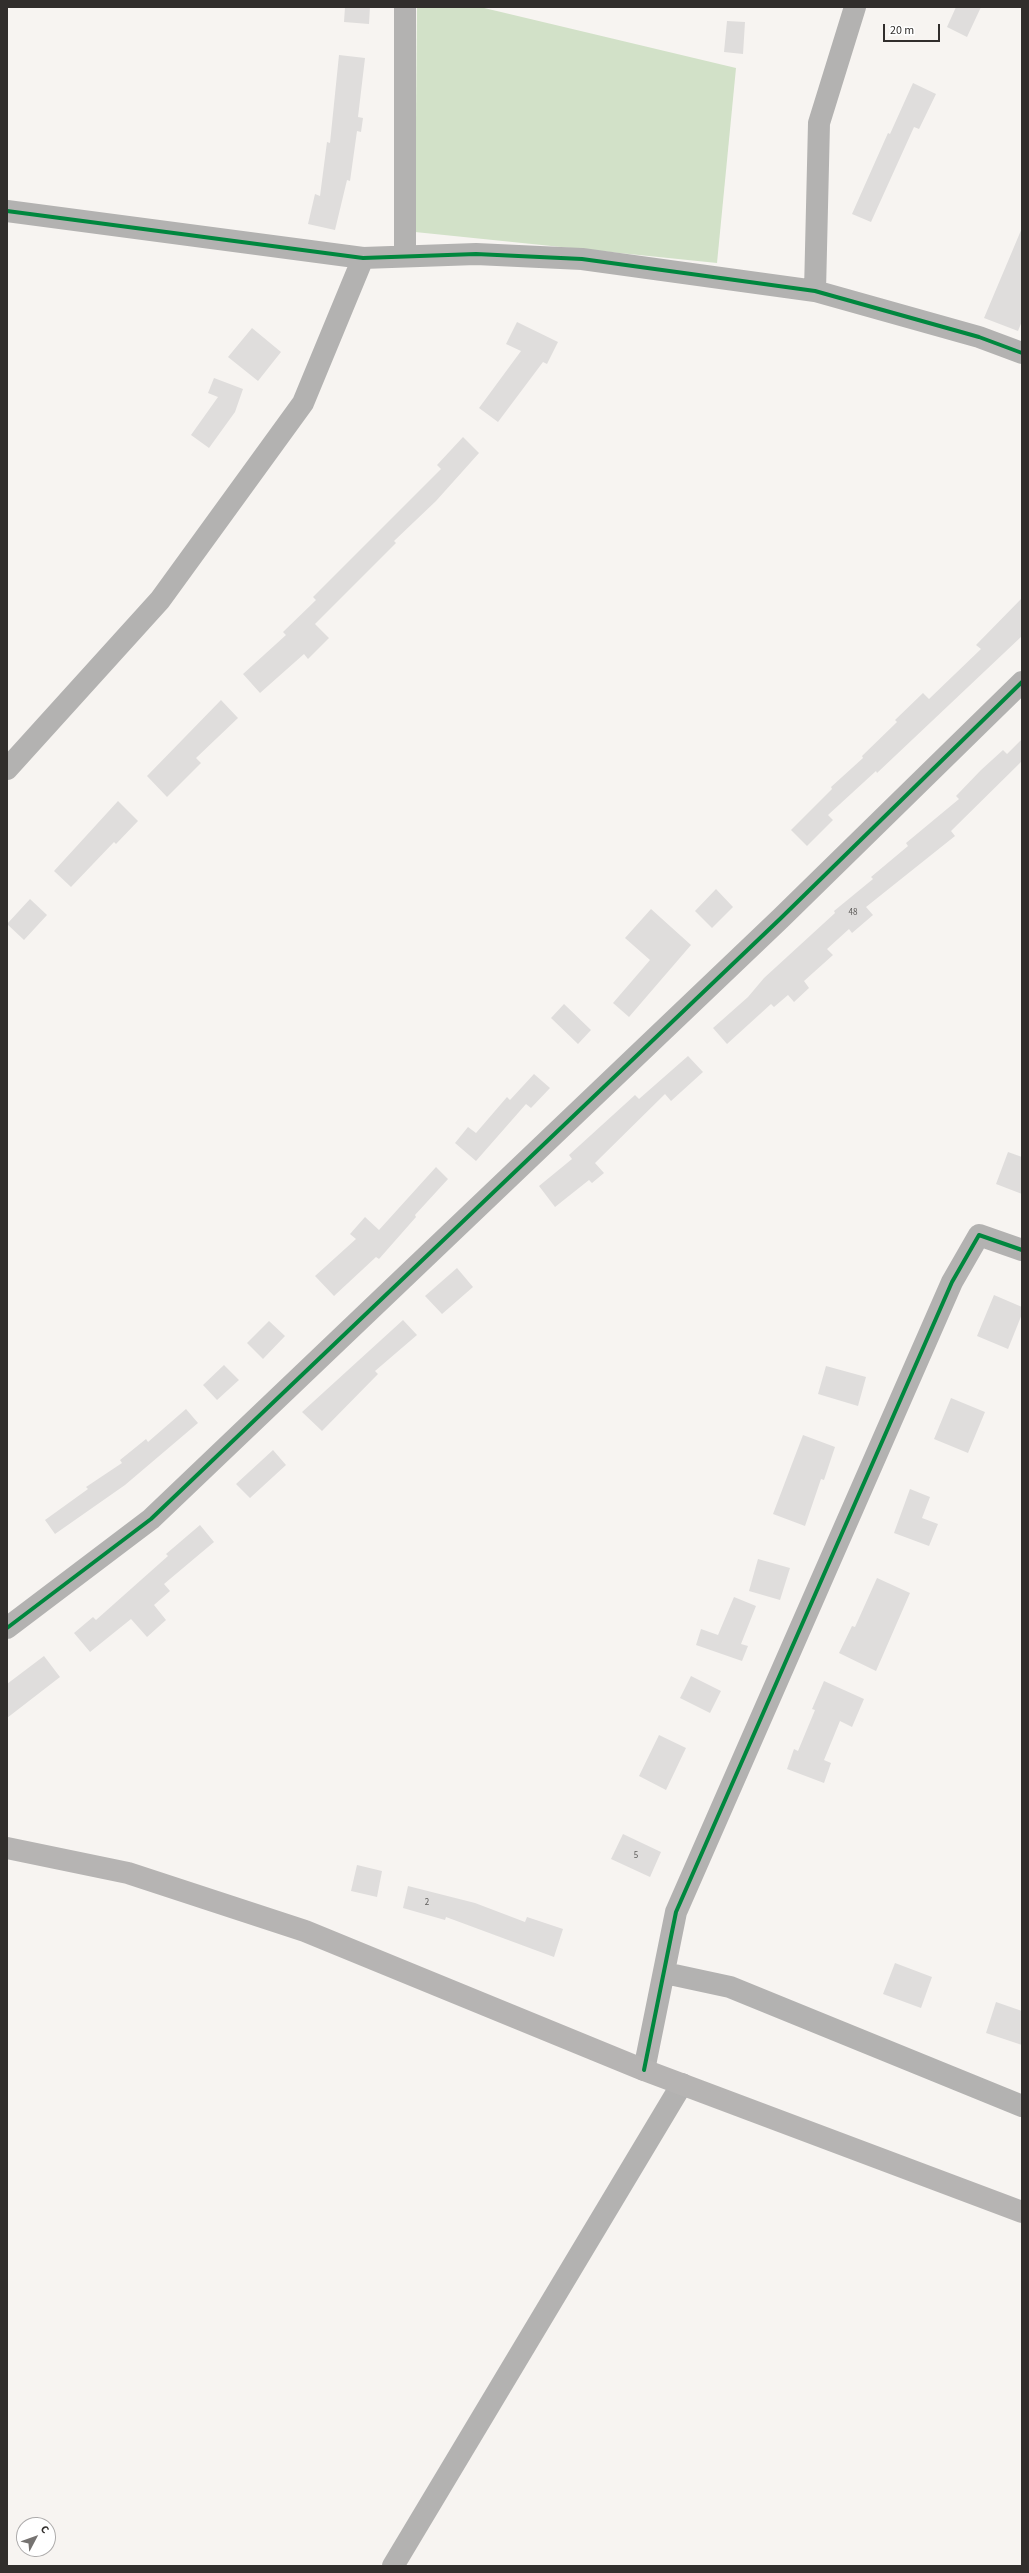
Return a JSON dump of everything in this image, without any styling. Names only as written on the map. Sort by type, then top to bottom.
[{"type":"main road","points":[[7,1848],[128,1873],[305,1931],[644,2070],[1022,2212]]},
{"type":"street","points":[[405,7],[405,256]]},
{"type":"street","points":[[815,291],[819,123],[855,7]]},
{"type":"street","points":[[7,211],[363,258],[476,254],[582,259],[815,291],[979,337],[1022,353]]},
{"type":"street","points":[[7,769],[160,600],[303,403],[363,258]]},
{"type":"street","points":[[7,1628],[151,1519],[781,918],[1022,682]]},
{"type":"street","points":[[644,2070],[665,1973],[676,1912],[952,1282],[979,1235],[1022,1250]]},
{"type":"street","points":[[665,1973],[730,1988],[1022,2106]]},
{"type":"street","points":[[393,2566],[682,2084]]},
{"type":"green space","points":[[417,7],[480,7],[736,68],[717,263],[415,232]]},
{"type":"building","points":[[345,7],[370,7],[369,24],[344,22]]},
{"type":"building","points":[[956,7],[981,7],[967,37],[947,27]]},
{"type":"building","points":[[727,21],[745,22],[743,54],[724,52]]},
{"type":"building","points":[[339,55],[365,58],[358,117],[363,118],[361,132],[357,131],[350,181],[347,180],[335,230],[308,224],[315,194],[320,196],[327,142],[330,143]]},
{"type":"building","points":[[913,83],[936,94],[919,129],[914,127],[871,222],[852,214],[888,133],[890,134]]},
{"type":"building","points":[[1022,228],[1022,321],[1018,331],[984,318]]},
{"type":"building","points":[[517,322],[558,342],[547,364],[543,362],[498,422],[479,408],[521,351],[506,344]]},
{"type":"building","points":[[252,328],[281,352],[258,381],[228,357]]},
{"type":"building","points":[[214,378],[243,389],[235,412],[209,448],[191,435],[218,397],[208,393]]},
{"type":"building","points":[[463,437],[479,453],[436,501],[394,541],[396,543],[315,624],[329,638],[308,659],[304,654],[260,693],[243,674],[286,635],[283,632],[316,600],[313,597],[441,469],[437,465]]},
{"type":"building","points":[[1022,598],[1022,636],[877,773],[876,771],[828,815],[833,820],[807,846],[791,830],[832,789],[831,787],[863,758],[862,756],[897,722],[895,720],[923,693],[929,699],[981,649],[976,645]]},
{"type":"building","points":[[221,700],[238,718],[196,758],[201,763],[167,797],[147,776]]},
{"type":"building","points":[[1022,739],[1022,761],[951,831],[955,836],[866,907],[873,915],[852,933],[849,929],[827,949],[833,955],[804,981],[809,988],[794,1002],[788,995],[774,1007],[771,1004],[727,1044],[713,1028],[748,997],[764,978],[835,913],[834,911],[873,879],[871,877],[908,846],[906,843],[959,799],[956,796],[981,770],[1003,750],[1007,754]]},
{"type":"building","points":[[118,801],[138,821],[116,844],[114,842],[71,887],[54,871]]},
{"type":"building","points":[[716,889],[733,907],[712,928],[695,911]]},
{"type":"building","points":[[30,899],[47,915],[24,940],[7,924]]},
{"type":"building","points":[[651,909],[691,945],[629,1017],[613,1003],[650,960],[625,938]]},
{"type":"building","points":[[564,1004],[591,1030],[578,1044],[551,1018]]},
{"type":"building","points":[[688,1056],[703,1072],[671,1101],[665,1094],[595,1163],[604,1173],[592,1183],[589,1180],[555,1207],[539,1186],[572,1159],[569,1155],[635,1095],[639,1099]]},
{"type":"building","points":[[534,1074],[550,1088],[531,1108],[526,1104],[476,1161],[455,1143],[468,1127],[476,1133],[507,1097],[510,1100]]},
{"type":"building","points":[[1008,1152],[1022,1157],[1022,1194],[996,1184]]},
{"type":"building","points":[[436,1167],[448,1179],[415,1215],[416,1217],[379,1259],[376,1257],[334,1296],[315,1276],[356,1239],[350,1234],[365,1217],[379,1230]]},
{"type":"building","points":[[457,1268],[473,1287],[442,1314],[425,1296]]},
{"type":"building","points":[[994,1295],[1022,1307],[1022,1314],[1008,1349],[977,1336]]},
{"type":"building","points":[[403,1320],[417,1335],[375,1371],[378,1374],[322,1431],[302,1412]]},
{"type":"building","points":[[269,1321],[285,1336],[263,1359],[247,1343]]},
{"type":"building","points":[[224,1365],[239,1380],[217,1400],[203,1385]]},
{"type":"building","points":[[826,1366],[866,1377],[858,1406],[818,1394]]},
{"type":"building","points":[[951,1398],[985,1412],[968,1453],[934,1439]]},
{"type":"building","points":[[186,1409],[198,1423],[125,1485],[55,1534],[45,1520],[88,1489],[86,1487],[122,1463],[120,1460],[146,1439],[148,1442]]},
{"type":"building","points":[[803,1435],[835,1447],[824,1480],[821,1479],[805,1526],[773,1514]]},
{"type":"building","points":[[273,1450],[286,1465],[250,1498],[236,1484]]},
{"type":"building","points":[[910,1489],[930,1497],[922,1518],[938,1524],[929,1546],[894,1533]]},
{"type":"building","points":[[200,1525],[214,1542],[164,1584],[170,1591],[154,1605],[166,1620],[147,1637],[131,1619],[90,1652],[74,1633],[93,1617],[96,1620],[168,1556],[166,1554]]},
{"type":"building","points":[[758,1559],[790,1568],[780,1600],[749,1591]]},
{"type":"building","points":[[877,1578],[910,1593],[876,1671],[839,1653],[852,1626],[855,1627]]},
{"type":"building","points":[[734,1597],[756,1606],[741,1644],[748,1646],[742,1661],[696,1645],[701,1629],[718,1635]]},
{"type":"building","points":[[44,1656],[60,1677],[7,1718],[7,1684]]},
{"type":"building","points":[[691,1676],[721,1691],[710,1713],[680,1698]]},
{"type":"building","points":[[824,1681],[864,1699],[852,1727],[840,1721],[824,1760],[831,1763],[824,1783],[787,1769],[794,1749],[798,1751],[815,1710],[812,1709]]},
{"type":"building","points":[[659,1735],[686,1748],[666,1790],[639,1776]]},
{"type":"building","points":[[623,1834],[661,1852],[650,1877],[611,1859]]},
{"type":"building","points":[[357,1865],[382,1871],[377,1897],[351,1891]]},
{"type":"building","points":[[408,1886],[475,1903],[525,1922],[527,1917],[563,1929],[554,1957],[446,1917],[445,1920],[403,1908]]},
{"type":"building","points":[[895,1963],[932,1977],[921,2008],[883,1994]]},
{"type":"building","points":[[996,2002],[1022,2011],[1022,2045],[986,2033]]},
{"type":"cycle path","points":[[7,211],[363,258],[476,254],[582,259],[815,291],[979,337],[1022,353]]},
{"type":"cycle path","points":[[7,1628],[151,1519],[781,918],[1022,682]]},
{"type":"cycle path","points":[[644,2070],[676,1912],[952,1282],[979,1235],[1022,1250]]}]
